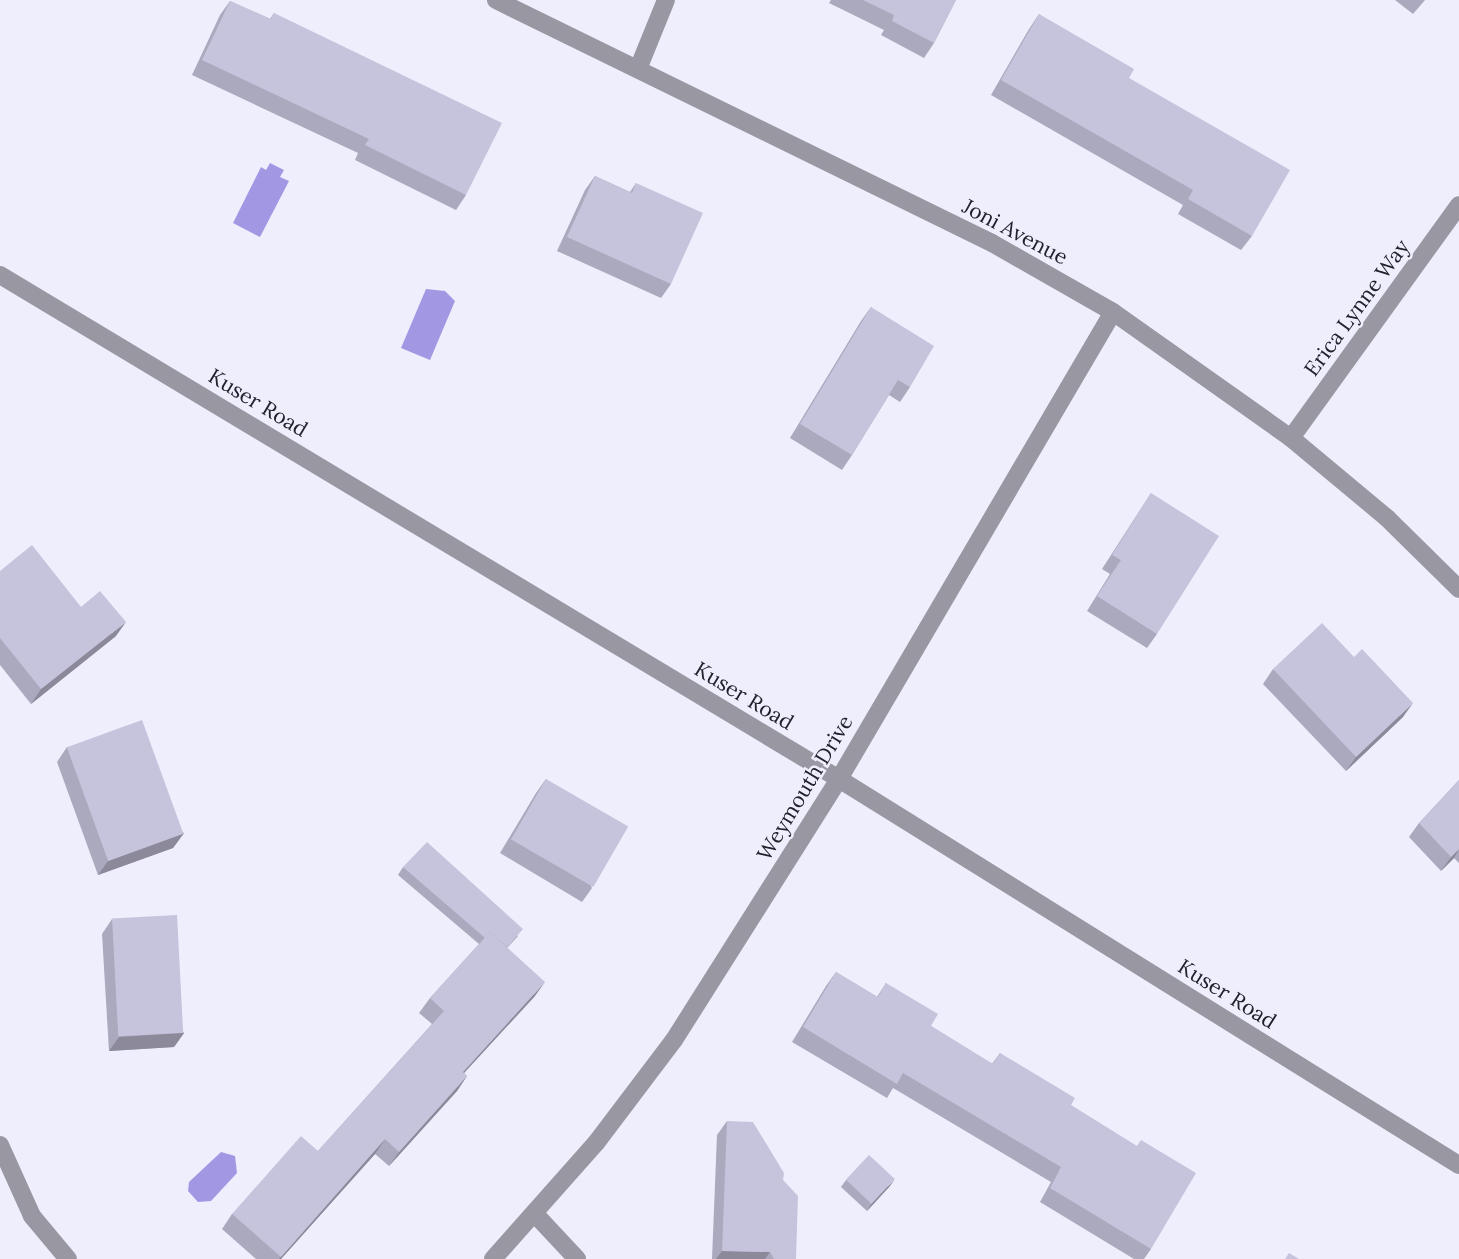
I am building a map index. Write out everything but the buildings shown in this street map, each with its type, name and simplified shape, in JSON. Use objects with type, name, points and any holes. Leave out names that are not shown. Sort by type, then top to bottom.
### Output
[{"type":"street","name":"Joni Avenue","points":[[496,0],[992,243],[1113,312],[1291,438],[1387,518],[1459,589]]},
{"type":"street","points":[[638,69],[666,0]]},
{"type":"street","name":"Erica Lynne Way","points":[[1291,438],[1459,205]]},
{"type":"street","name":"Kuser Road","points":[[0,275],[839,779],[1459,1165]]},
{"type":"street","name":"Weymouth Drive","points":[[493,1259],[596,1143],[674,1040],[839,779],[1113,312]]},
{"type":"street","points":[[0,1145],[32,1216],[68,1259]]},
{"type":"street","points":[[534,1213],[577,1259]]},
{"type":"shaded area","points":[[270,163],[284,170],[280,177],[289,181],[260,237],[233,223],[261,167],[266,170]]},
{"type":"shaded area","points":[[426,289],[445,291],[455,301],[430,360],[401,348]]},
{"type":"shaded area","points":[[221,1152],[235,1156],[237,1173],[211,1201],[198,1202],[188,1191],[189,1182]]}]
